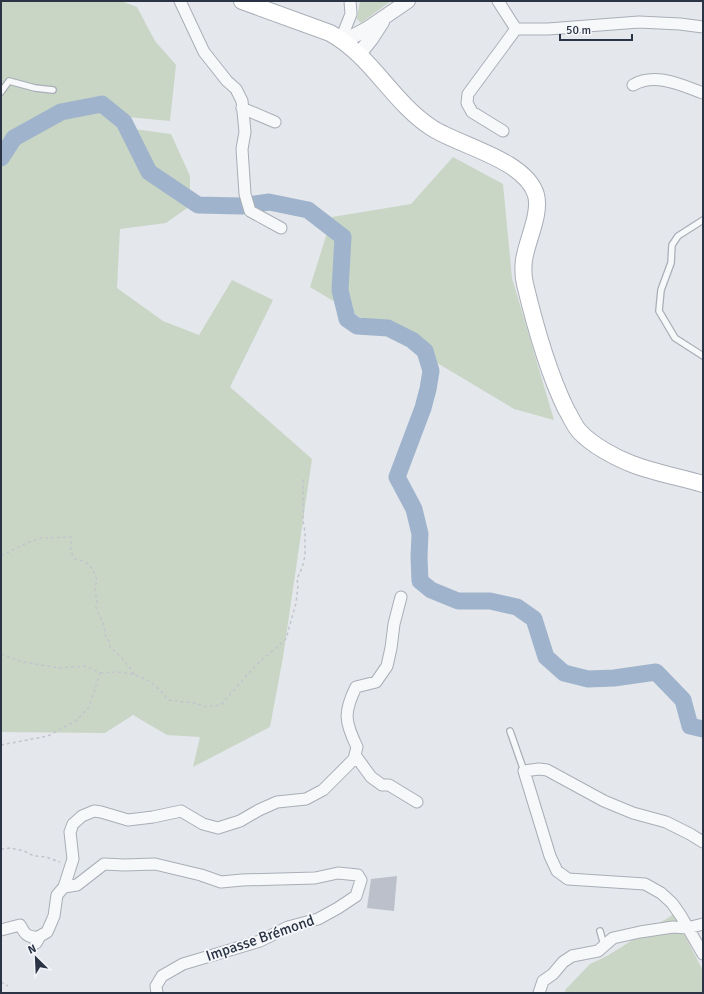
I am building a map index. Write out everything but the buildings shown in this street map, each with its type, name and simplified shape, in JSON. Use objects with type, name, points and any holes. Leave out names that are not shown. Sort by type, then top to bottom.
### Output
[{"type":"main road","points":[[242,1],[330,33],[342,40],[359,54],[402,103],[426,123],[448,137],[515,168],[525,176],[536,194],[537,204],[524,260],[523,273],[525,284],[548,363],[562,399],[576,427],[581,433],[597,445],[632,464],[703,484]]},
{"type":"street","points":[[180,1],[204,52],[236,90],[242,101],[244,132],[242,148],[245,194],[250,211],[281,228]]},
{"type":"street","points":[[342,40],[350,14],[350,1]]},
{"type":"street","points":[[342,40],[367,29],[408,1]]},
{"type":"street","points":[[498,1],[516,29]]},
{"type":"street","points":[[359,54],[372,39],[385,17]]},
{"type":"street","points":[[516,29],[548,29],[639,22],[703,27]]},
{"type":"street","points":[[503,131],[472,112],[467,103],[468,94],[516,29]]},
{"type":"street","points":[[633,85],[638,82],[662,79],[703,93]]},
{"type":"street","points":[[242,108],[275,122]]},
{"type":"street","points":[[1,930],[20,925],[25,935],[35,938],[36,943],[40,936],[47,932],[54,916],[56,895],[64,887],[73,859],[70,832],[73,824],[82,816],[94,811],[121,818],[134,819],[153,818],[181,811],[203,824],[218,828],[240,821],[277,802],[306,799],[323,790],[354,759],[357,747],[348,728],[347,718],[350,699],[356,687],[376,682],[387,666],[394,624],[401,597]]},
{"type":"street","points":[[355,755],[371,777],[417,802]]},
{"type":"street","points":[[703,842],[666,822],[633,813],[604,802],[547,770],[539,768],[524,771],[550,856],[557,871],[568,879],[645,884],[661,893],[672,903],[703,954]]},
{"type":"street","name":"Impasse Brémond","points":[[64,887],[78,885],[104,864],[155,864],[178,869],[221,882],[315,878],[338,873],[358,875],[360,880],[356,896],[338,908],[318,919],[288,926],[260,941],[183,964],[162,976],[156,986],[157,993]]},
{"type":"street","points":[[539,993],[543,981],[553,974],[563,962],[572,956],[598,951],[613,938],[640,932],[673,927],[687,928],[703,924]]},
{"type":"lane","points":[[1,92],[9,81],[35,88],[53,90]]},
{"type":"lane","points":[[703,220],[678,236],[672,244],[670,263],[661,290],[659,311],[675,338],[703,356]]},
{"type":"lane","points":[[510,731],[524,771]]},
{"type":"lane","points":[[600,931],[604,945]]},
{"type":"path","points":[[1,654],[23,662],[59,668],[86,666],[100,674],[116,672],[145,677],[163,693],[168,700],[195,703],[206,707],[221,705],[255,666],[286,639],[296,603],[298,586],[297,578],[302,568],[305,556],[303,477]]},
{"type":"path","points":[[1,556],[29,542],[42,538],[71,537],[71,552],[75,559],[90,565],[97,580],[95,588],[97,601],[96,608],[104,626],[106,638],[109,641],[110,647],[122,658],[135,675]]},
{"type":"path","points":[[1,745],[48,736],[77,720],[89,707],[100,674]]},
{"type":"path","points":[[1,849],[11,848],[24,851],[34,856],[46,857],[60,862],[67,867],[69,872]]},
{"type":"path","points":[[1,982],[8,986]]},
{"type":"green space","points":[[1,1],[121,1],[137,7],[155,41],[176,65],[170,121],[127,117],[106,101],[58,109],[7,140],[1,149]]},
{"type":"green space","points":[[360,1],[391,1],[361,23],[357,19]]},
{"type":"green space","points":[[101,111],[126,128],[171,134],[190,176],[190,206],[166,223],[120,229],[117,288],[163,321],[199,335],[232,280],[273,300],[230,387],[312,459],[283,657],[270,727],[193,767],[200,737],[167,735],[133,715],[105,733],[1,732],[1,166],[18,141],[62,117]]},
{"type":"green space","points":[[453,157],[503,184],[512,278],[554,420],[514,409],[310,287],[332,217],[411,204]]},
{"type":"green space","points":[[674,914],[703,971],[703,993],[566,993],[565,990],[590,964],[607,956]]},
{"type":"waterway","points":[[1,158],[14,138],[61,112],[102,104],[124,122],[149,172],[198,205],[241,206],[269,202],[308,210],[343,237],[340,290],[347,319],[357,326],[388,328],[412,340],[425,351],[431,371],[423,408],[397,477],[414,509],[420,534],[420,581],[431,590],[458,601],[490,601],[517,607],[534,619],[546,657],[564,673],[588,679],[614,678],[656,672],[683,700],[690,726],[703,729]]}]
